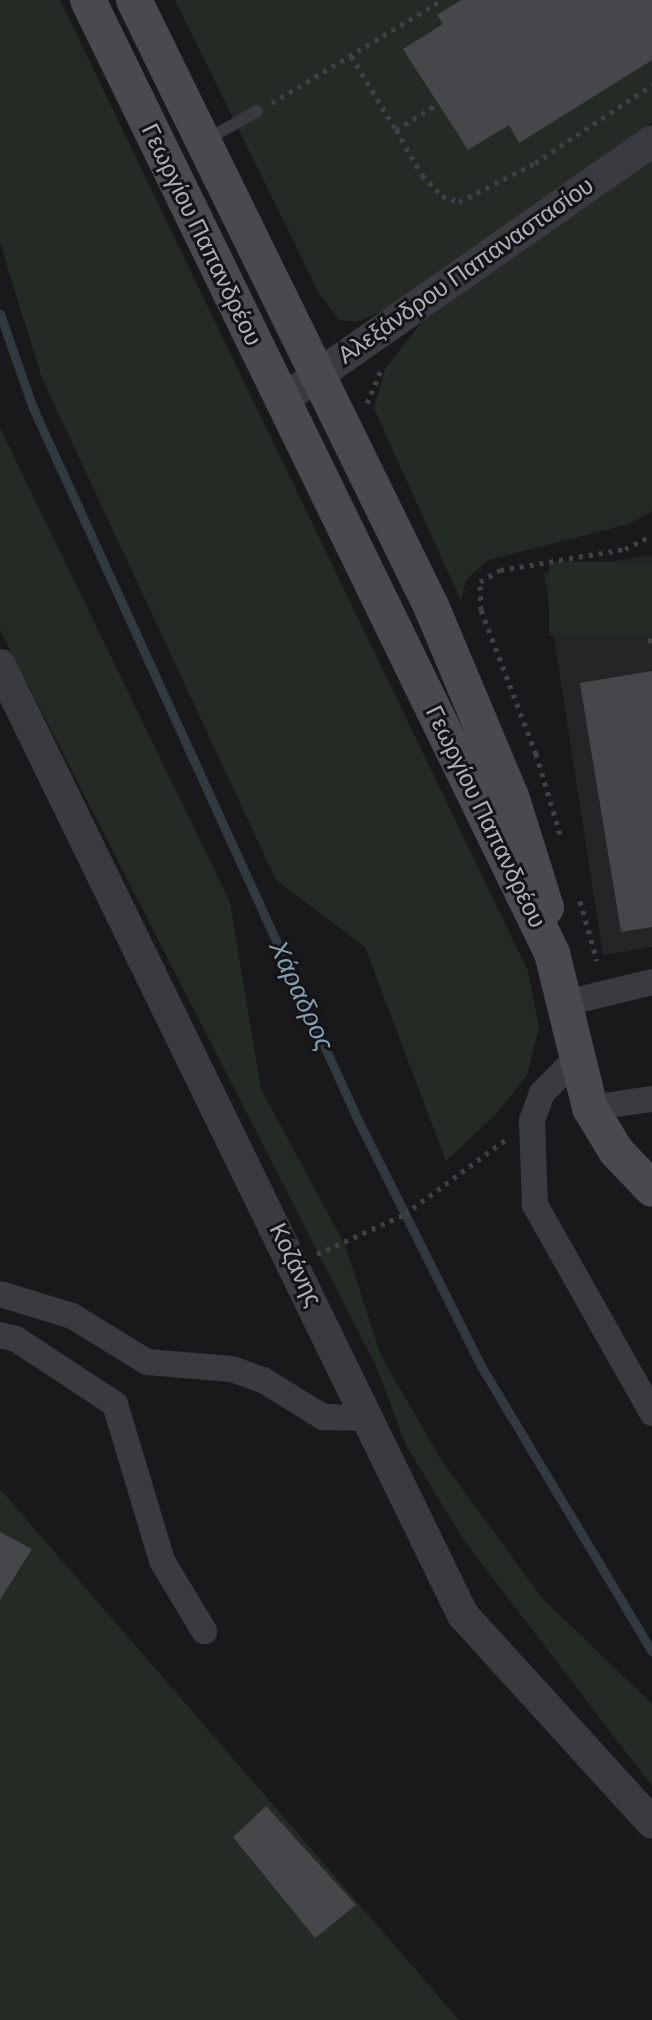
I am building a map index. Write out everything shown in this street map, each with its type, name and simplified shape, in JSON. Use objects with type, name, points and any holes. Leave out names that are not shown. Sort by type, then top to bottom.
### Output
[{"type":"main road","name":"Γεωργίου Παπανδρέου","points":[[88,0],[552,953]]},
{"type":"main road","name":"Γεωργίου Παπανδρέου","points":[[134,0],[431,606],[494,752],[538,878],[552,953]]},
{"type":"main road","points":[[552,953],[590,1108],[616,1151],[652,1189]]},
{"type":"street","name":"Αλεξάνδρου Παπαναστασίου","points":[[281,401],[652,141]]},
{"type":"street","name":"Κοζάνης","points":[[0,665],[294,1262],[463,1615],[652,1823]]},
{"type":"street","points":[[566,1003],[652,982]]},
{"type":"street","points":[[576,1059],[538,1099],[530,1132],[535,1205],[652,1413]]},
{"type":"street","points":[[590,1108],[652,1099]]},
{"type":"street","points":[[0,1294],[72,1316],[147,1362],[232,1369],[263,1380],[323,1417],[368,1418]]},
{"type":"street","points":[[0,1335],[16,1339],[115,1404],[162,1561],[204,1631]]},
{"type":"lane","points":[[204,141],[257,111]]},
{"type":"path","points":[[257,111],[441,0]]},
{"type":"path","points":[[351,56],[422,175],[442,196],[459,202],[535,163],[652,85]]},
{"type":"path","points":[[396,130],[438,104]]},
{"type":"path","points":[[536,754],[481,610],[480,582],[500,570],[625,549],[652,535]]},
{"type":"path","points":[[294,1262],[405,1214],[481,1162],[510,1136],[538,1099]]},
{"type":"shaded area","points":[[0,0],[60,0],[528,971],[539,1028],[527,1075],[496,1114],[446,1161],[365,947],[276,880],[42,378],[0,243]]},
{"type":"shaded area","points":[[175,0],[652,0],[652,122],[386,309],[357,322],[339,320],[319,293]]},
{"type":"shaded area","points":[[652,159],[652,511],[629,524],[488,560],[466,580],[461,601],[374,408],[385,369],[421,323]]},
{"type":"shaded area","points":[[0,428],[230,902],[261,1089],[345,1245],[381,1356],[442,1461],[542,1598],[652,1704],[652,1786],[465,1542],[406,1445],[376,1366],[0,630]]},
{"type":"shaded area","points":[[652,555],[652,947],[603,955],[544,573]]},
{"type":"shaded area","points":[[549,562],[652,562],[652,635],[549,635]]},
{"type":"shaded area","points":[[0,1489],[459,2020],[0,2020]]},
{"type":"building","points":[[461,0],[652,0],[652,60],[519,143],[509,125],[468,150],[403,49],[443,24],[437,15]]},
{"type":"building","points":[[652,671],[652,927],[621,932],[580,683]]},
{"type":"building","points":[[0,1532],[32,1549],[0,1600]]},
{"type":"building","points":[[266,1806],[356,1905],[315,1938],[233,1837]]},
{"type":"waterway","name":"Χάραδρος","points":[[0,314],[33,408],[358,1120],[481,1366],[652,1652]]}]
